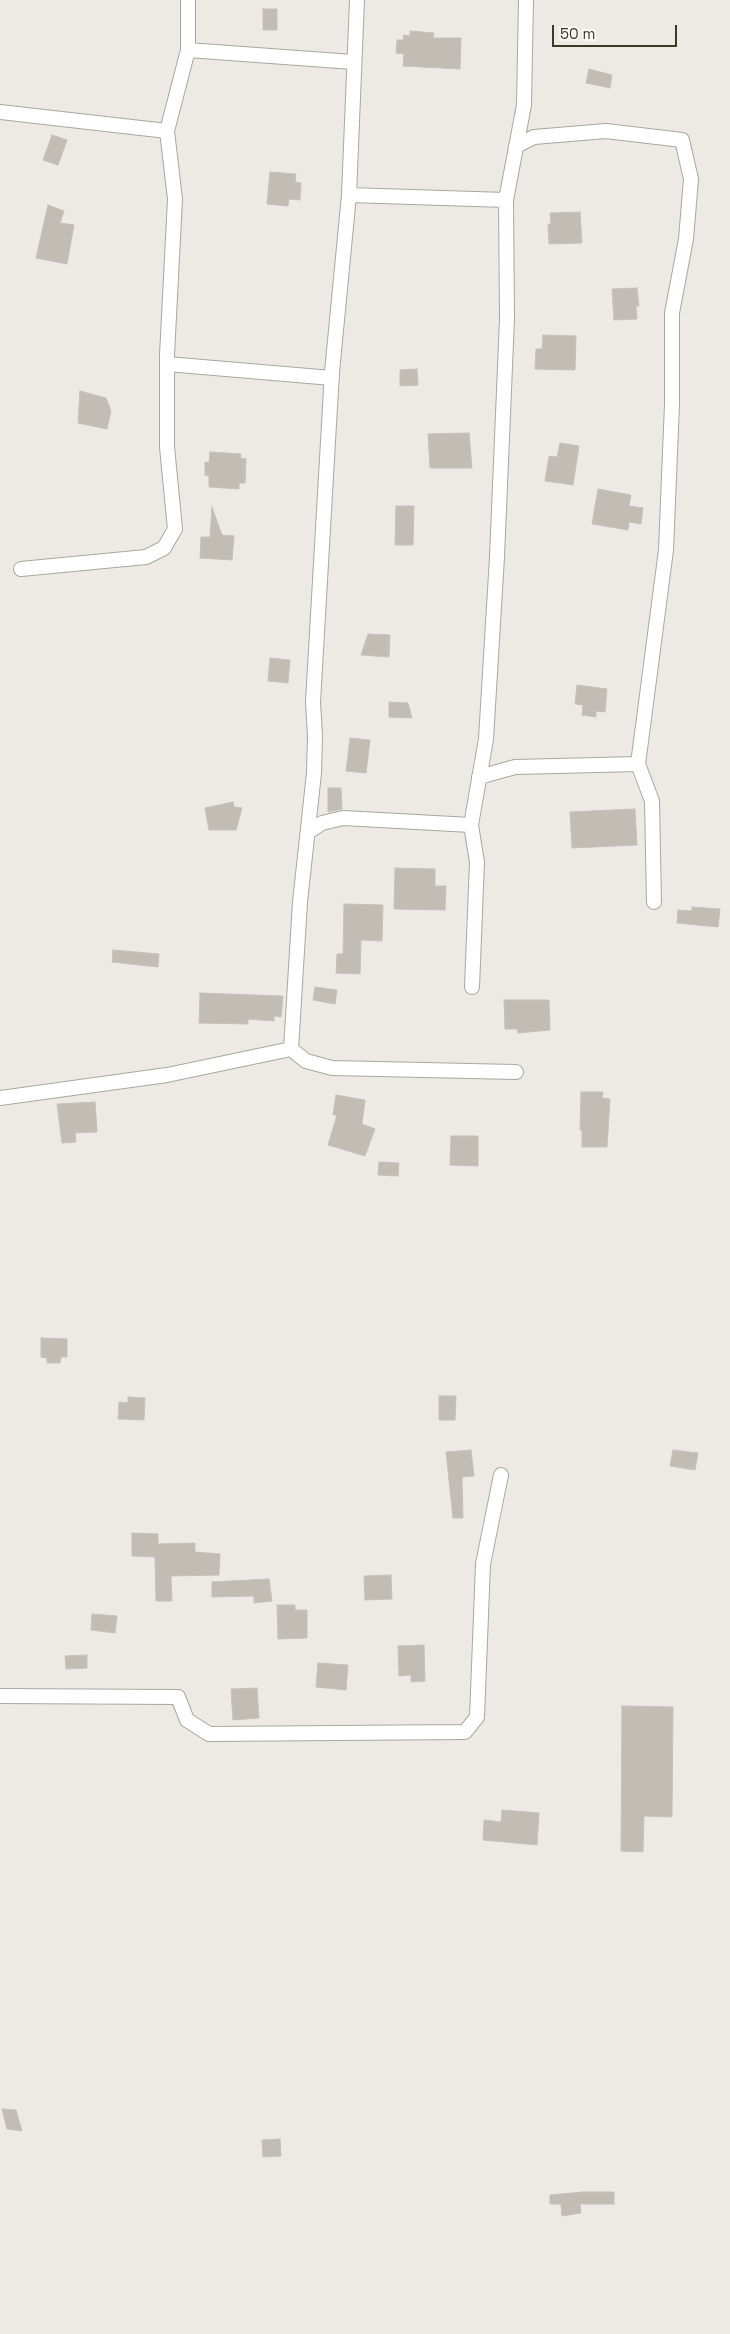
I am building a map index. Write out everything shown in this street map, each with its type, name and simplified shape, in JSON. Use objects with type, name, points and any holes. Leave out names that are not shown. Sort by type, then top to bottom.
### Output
[{"type":"street","points":[[21,569],[146,557],[164,548],[175,530],[167,446],[167,364],[175,199],[167,131],[188,50],[188,0]]},
{"type":"street","points":[[291,1049],[300,902],[314,773],[313,702],[332,378],[348,195],[357,0]]},
{"type":"street","points":[[472,987],[476,862],[471,825],[486,739],[497,557],[507,319],[506,200],[524,105],[526,0]]},
{"type":"street","points":[[188,50],[353,62]]},
{"type":"street","points":[[0,112],[167,131]]},
{"type":"street","points":[[516,146],[534,137],[606,131],[682,140],[691,179],[686,239],[672,313],[672,404],[666,550],[638,764],[652,801],[654,902]]},
{"type":"street","points":[[348,195],[506,200]]},
{"type":"street","points":[[167,364],[332,378]]},
{"type":"street","points":[[479,777],[515,767],[638,764]]},
{"type":"street","points":[[308,832],[322,823],[343,818],[471,825]]},
{"type":"street","points":[[0,1098],[168,1075],[291,1049],[306,1060],[332,1068],[516,1072]]},
{"type":"street","points":[[0,1696],[178,1697],[187,1720],[209,1734],[465,1732],[477,1717],[482,1564],[501,1475]]},
{"type":"building","points":[[263,9],[277,9],[277,30],[263,30]]},
{"type":"building","points":[[410,31],[434,33],[433,38],[461,38],[460,69],[403,66],[404,54],[396,53],[397,40],[403,40],[404,35],[410,36]]},
{"type":"building","points":[[589,69],[612,75],[610,88],[586,83]]},
{"type":"building","points":[[52,135],[67,140],[58,165],[43,160]]},
{"type":"building","points":[[270,172],[296,174],[295,182],[301,183],[300,200],[289,199],[288,206],[267,204]]},
{"type":"building","points":[[48,205],[64,211],[60,223],[74,225],[67,264],[36,258]]},
{"type":"building","points":[[580,212],[582,243],[549,244],[548,224],[551,224],[550,213]]},
{"type":"building","points":[[637,288],[639,306],[636,306],[637,319],[614,320],[612,289]]},
{"type":"building","points":[[543,335],[576,336],[575,370],[535,369],[536,349],[542,349]]},
{"type":"building","points":[[417,369],[418,385],[400,386],[400,370]]},
{"type":"building","points":[[80,391],[106,398],[111,411],[107,429],[78,423]]},
{"type":"building","points":[[469,433],[472,468],[430,468],[428,434]]},
{"type":"building","points":[[560,443],[579,446],[573,485],[545,481],[549,456],[557,457]]},
{"type":"building","points":[[210,452],[241,454],[240,458],[246,459],[245,483],[239,483],[239,489],[209,487],[209,476],[205,475],[205,462],[209,463]]},
{"type":"building","points":[[598,489],[631,495],[629,506],[643,508],[641,524],[629,522],[628,530],[592,524]]},
{"type":"building","points":[[396,506],[414,506],[413,545],[395,545]]},
{"type":"building","points":[[212,507],[222,535],[234,536],[232,560],[200,558],[201,537],[210,537]]},
{"type":"building","points":[[368,634],[390,635],[389,657],[361,655]]},
{"type":"building","points":[[270,658],[290,660],[288,683],[268,681]]},
{"type":"building","points":[[577,685],[607,689],[605,712],[596,711],[596,717],[582,715],[583,705],[575,704]]},
{"type":"building","points":[[389,702],[408,703],[412,718],[389,717]]},
{"type":"building","points":[[350,738],[370,740],[366,773],[346,771]]},
{"type":"building","points":[[328,788],[341,788],[342,809],[328,812]]},
{"type":"building","points":[[233,802],[234,807],[242,808],[236,830],[209,830],[205,808]]},
{"type":"building","points":[[635,809],[637,845],[572,848],[570,812]]},
{"type":"building","points":[[395,868],[435,869],[435,886],[446,886],[445,910],[394,909]]},
{"type":"building","points":[[344,904],[383,905],[382,941],[361,940],[360,974],[336,973],[337,954],[343,954]]},
{"type":"building","points":[[692,907],[720,909],[718,927],[677,923],[678,910],[692,911]]},
{"type":"building","points":[[113,950],[159,954],[158,967],[112,962]]},
{"type":"building","points":[[315,987],[337,990],[335,1004],[313,1000]]},
{"type":"building","points":[[200,993],[283,996],[281,1017],[274,1016],[274,1021],[248,1019],[248,1024],[199,1023]]},
{"type":"building","points":[[504,1000],[549,1000],[550,1030],[518,1033],[517,1029],[505,1029]]},
{"type":"building","points":[[581,1092],[603,1092],[602,1098],[610,1099],[607,1147],[582,1147],[582,1130],[580,1130]]},
{"type":"building","points":[[336,1095],[365,1100],[362,1124],[375,1129],[365,1156],[328,1145],[337,1115],[333,1115]]},
{"type":"building","points":[[95,1102],[97,1132],[75,1133],[76,1142],[62,1143],[57,1104]]},
{"type":"building","points":[[451,1136],[478,1136],[478,1166],[450,1165]]},
{"type":"building","points":[[379,1162],[399,1163],[398,1176],[378,1175]]},
{"type":"building","points":[[41,1338],[67,1339],[67,1357],[61,1357],[60,1363],[47,1363],[47,1358],[41,1357]]},
{"type":"building","points":[[439,1396],[456,1396],[455,1420],[439,1420]]},
{"type":"building","points":[[128,1397],[145,1398],[144,1420],[118,1419],[119,1402],[128,1403]]},
{"type":"building","points":[[471,1450],[474,1476],[462,1477],[463,1518],[453,1518],[446,1452]]},
{"type":"building","points":[[673,1450],[698,1453],[695,1470],[670,1466]]},
{"type":"building","points":[[132,1533],[158,1534],[158,1544],[195,1543],[195,1552],[220,1554],[219,1575],[171,1576],[172,1601],[156,1601],[155,1557],[132,1556]]},
{"type":"building","points":[[391,1575],[392,1599],[365,1600],[364,1576]]},
{"type":"building","points":[[269,1579],[272,1601],[254,1603],[254,1596],[212,1597],[212,1582]]},
{"type":"building","points":[[277,1605],[295,1605],[295,1610],[307,1610],[307,1638],[278,1639]]},
{"type":"building","points":[[92,1614],[117,1616],[115,1633],[91,1630]]},
{"type":"building","points":[[424,1645],[425,1681],[411,1682],[411,1675],[399,1676],[398,1646]]},
{"type":"building","points":[[87,1655],[87,1668],[66,1669],[65,1656]]},
{"type":"building","points":[[318,1663],[348,1665],[346,1690],[316,1687]]},
{"type":"building","points":[[257,1688],[259,1718],[233,1720],[231,1689]]},
{"type":"building","points":[[622,1706],[673,1707],[672,1817],[644,1816],[643,1852],[621,1851]]},
{"type":"building","points":[[502,1810],[539,1813],[537,1845],[483,1840],[484,1820],[501,1822]]},
{"type":"building","points":[[2,2109],[16,2110],[22,2131],[7,2129]]},
{"type":"building","points":[[280,2139],[281,2156],[263,2157],[262,2140]]},
{"type":"building","points":[[614,2192],[614,2204],[580,2204],[581,2213],[562,2216],[561,2204],[550,2204],[550,2195]]}]
